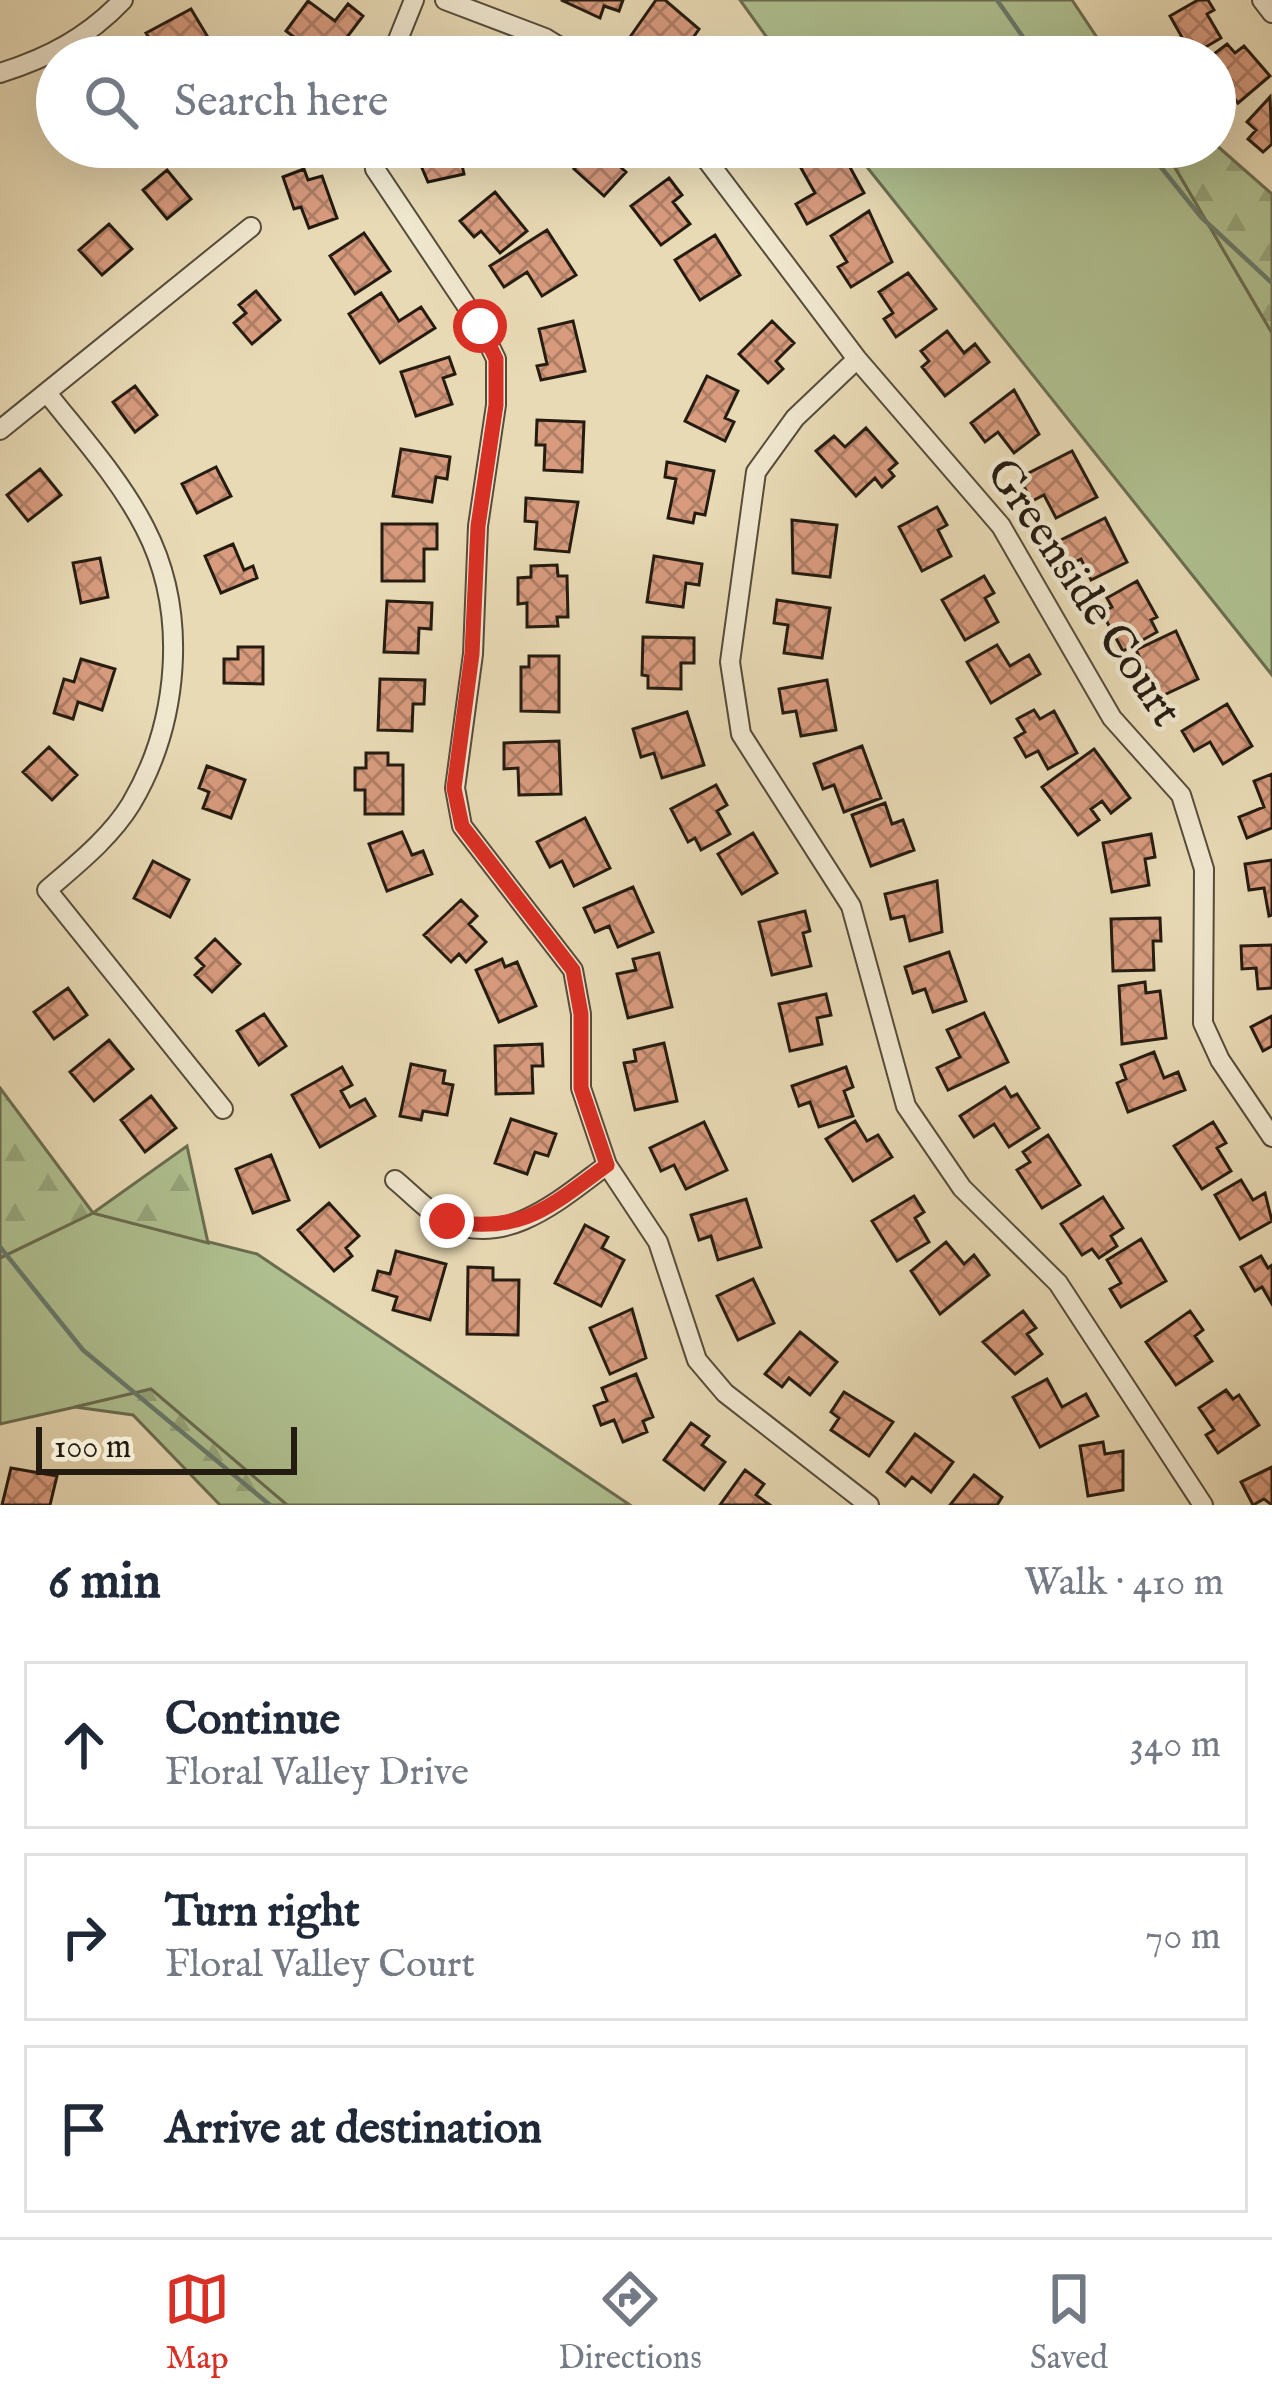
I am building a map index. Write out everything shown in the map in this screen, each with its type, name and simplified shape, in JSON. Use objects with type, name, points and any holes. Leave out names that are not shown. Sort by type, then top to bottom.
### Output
[{"type":"street","points":[[81,36],[122,0]]},
{"type":"street","points":[[399,36],[414,0]]},
{"type":"street","points":[[446,0],[539,36]]},
{"type":"street","points":[[1262,0],[1272,13]]},
{"type":"street","points":[[0,73],[36,62]]},
{"type":"street","points":[[374,168],[480,326],[496,359],[496,405],[478,526],[472,654],[454,788],[462,826],[573,970],[581,1014],[581,1088],[607,1165],[658,1242],[697,1360],[725,1393],[869,1505]]},
{"type":"street","name":"Greenside Court","points":[[713,168],[857,359],[1001,526],[1112,718],[1181,795],[1204,868],[1203,1022],[1220,1060],[1272,1137]]},
{"type":"street","points":[[0,430],[250,227]]},
{"type":"street","points":[[857,359],[795,418],[756,472],[730,662],[741,734],[851,906],[905,1106],[962,1188],[1058,1283],[1203,1505]]},
{"type":"street","points":[[47,393],[122,488],[146,530],[164,574],[173,639],[168,708],[153,757],[129,806],[94,849],[47,890],[223,1108]]},
{"type":"street","points":[[395,1180],[447,1221],[490,1229],[537,1216],[607,1165]]},
{"type":"green space","points":[[740,0],[1072,0],[1096,36],[766,36]]},
{"type":"green space","points":[[1236,162],[1272,194],[1272,333],[1175,168],[1236,168]]},
{"type":"green space","points":[[868,168],[1175,168],[1272,333],[1272,675]]},
{"type":"green space","points":[[0,1088],[93,1213],[0,1258]]},
{"type":"green space","points":[[187,1146],[208,1243],[93,1213]]},
{"type":"green space","points":[[93,1213],[257,1254],[630,1505],[287,1505],[151,1390],[0,1424],[0,1258]]},
{"type":"green space","points":[[151,1389],[287,1505],[220,1505],[133,1415],[75,1407]]},
{"type":"building","points":[[561,0],[623,0],[619,11],[604,6],[600,18]]},
{"type":"building","points":[[656,0],[665,0],[699,29],[694,36],[631,36]]},
{"type":"building","points":[[1198,0],[1208,0],[1214,10],[1207,14],[1220,36],[1181,36],[1170,16]]},
{"type":"building","points":[[308,1],[335,21],[348,4],[363,16],[348,36],[293,36],[286,31]]},
{"type":"building","points":[[191,9],[207,36],[148,36]]},
{"type":"building","points":[[1244,46],[1270,76],[1238,103],[1236,52]]},
{"type":"building","points":[[1270,97],[1272,144],[1263,152],[1248,139],[1256,130],[1247,122]]},
{"type":"building","points":[[422,168],[463,168],[464,174],[428,182]]},
{"type":"building","points":[[622,168],[626,172],[604,196],[574,169]]},
{"type":"building","points":[[801,168],[850,168],[864,193],[807,224],[796,204],[815,193]]},
{"type":"building","points":[[304,169],[308,180],[322,176],[337,218],[309,228],[301,207],[294,209],[283,177]]},
{"type":"building","points":[[167,170],[191,199],[167,219],[143,190]]},
{"type":"building","points":[[669,178],[682,195],[673,202],[690,224],[661,245],[631,206]]},
{"type":"building","points":[[495,192],[527,231],[500,253],[481,231],[474,237],[460,221]]},
{"type":"building","points":[[869,211],[892,262],[851,287],[838,267],[847,262],[831,236]]},
{"type":"building","points":[[109,224],[132,249],[102,275],[79,250]]},
{"type":"building","points":[[547,230],[576,275],[542,296],[527,272],[504,287],[490,266]]},
{"type":"building","points":[[364,233],[390,271],[355,294],[330,256]]},
{"type":"building","points":[[715,235],[740,275],[700,300],[675,260]]},
{"type":"building","points":[[908,273],[936,309],[896,337],[884,319],[893,313],[879,292]]},
{"type":"building","points":[[256,291],[280,320],[252,344],[234,323],[246,313],[239,305]]},
{"type":"building","points":[[381,293],[399,321],[421,307],[435,328],[380,363],[349,314]]},
{"type":"building","points":[[573,321],[585,371],[541,380],[537,366],[547,364],[539,329]]},
{"type":"building","points":[[772,321],[794,343],[776,361],[783,369],[768,383],[739,354]]},
{"type":"building","points":[[947,331],[964,353],[975,344],[989,362],[945,396],[922,367],[929,361],[921,351]]},
{"type":"building","points":[[449,357],[455,374],[443,378],[452,404],[416,416],[401,372]]},
{"type":"building","points":[[707,376],[738,391],[725,418],[734,422],[725,441],[685,421]]},
{"type":"building","points":[[135,386],[157,415],[135,432],[113,402]]},
{"type":"building","points":[[1014,390],[1039,434],[1014,453],[998,432],[985,442],[971,423]]},
{"type":"building","points":[[537,420],[584,422],[582,472],[544,470],[545,445],[536,445]]},
{"type":"building","points":[[866,428],[897,463],[889,470],[894,476],[882,487],[875,478],[856,496],[816,451],[834,436],[845,447]]},
{"type":"building","points":[[401,449],[450,457],[447,479],[436,477],[432,502],[393,496]]},
{"type":"building","points":[[1072,451],[1097,497],[1056,518],[1044,495],[1032,501],[1019,478]]},
{"type":"building","points":[[667,462],[714,471],[705,515],[695,513],[693,523],[668,518],[676,479],[665,477]]},
{"type":"building","points":[[216,467],[231,496],[197,513],[182,484]]},
{"type":"building","points":[[40,469],[61,495],[28,521],[7,495]]},
{"type":"building","points":[[526,498],[578,502],[569,552],[535,549],[537,522],[525,521]]},
{"type":"building","points":[[937,507],[947,525],[938,530],[951,556],[922,571],[899,527]]},
{"type":"building","points":[[1105,518],[1127,562],[1091,580],[1081,559],[1069,565],[1057,542]]},
{"type":"building","points":[[792,520],[837,525],[830,577],[793,573]]},
{"type":"building","points":[[382,524],[437,524],[437,549],[424,549],[424,581],[382,581]]},
{"type":"building","points":[[233,544],[244,570],[253,566],[257,578],[221,593],[205,556]]},
{"type":"building","points":[[654,556],[702,564],[699,585],[686,583],[683,607],[647,602]]},
{"type":"building","points":[[100,558],[108,597],[81,603],[73,563]]},
{"type":"building","points":[[557,565],[558,576],[567,576],[568,617],[557,617],[558,626],[527,627],[527,603],[518,604],[518,578],[531,577],[531,566]]},
{"type":"building","points":[[984,576],[994,593],[985,598],[998,622],[965,640],[942,600]]},
{"type":"building","points":[[1137,581],[1157,617],[1151,620],[1157,632],[1123,651],[1102,613],[1112,607],[1107,598]]},
{"type":"building","points":[[777,600],[830,608],[822,658],[784,653],[788,625],[774,623]]},
{"type":"building","points":[[387,601],[432,603],[431,629],[419,628],[418,653],[384,652]]},
{"type":"building","points":[[1176,631],[1198,679],[1151,701],[1143,684],[1151,680],[1136,650]]},
{"type":"building","points":[[643,637],[694,638],[694,663],[681,663],[681,689],[648,688],[648,676],[642,675]]},
{"type":"building","points":[[997,645],[1010,666],[1029,655],[1040,674],[991,703],[967,662]]},
{"type":"building","points":[[238,647],[263,647],[263,684],[224,683],[224,659],[238,659]]},
{"type":"building","points":[[529,656],[559,656],[559,712],[521,711],[521,667],[529,667]]},
{"type":"building","points":[[81,659],[115,669],[102,710],[78,702],[73,719],[54,713],[64,679],[74,682]]},
{"type":"building","points":[[380,679],[425,680],[424,704],[413,704],[412,731],[378,730]]},
{"type":"building","points":[[827,680],[836,730],[801,736],[796,711],[783,713],[779,689]]},
{"type":"building","points":[[1227,704],[1252,746],[1223,764],[1210,742],[1194,751],[1182,731]]},
{"type":"building","points":[[1034,710],[1040,719],[1054,711],[1077,753],[1048,769],[1038,751],[1026,757],[1015,738],[1025,732],[1017,719]]},
{"type":"building","points":[[687,712],[704,765],[662,778],[654,753],[641,757],[633,729]]},
{"type":"building","points":[[559,741],[561,794],[519,795],[518,768],[504,769],[504,743]]},
{"type":"building","points":[[862,746],[881,798],[844,812],[834,785],[823,789],[814,764]]},
{"type":"building","points":[[49,747],[77,775],[52,800],[23,772]]},
{"type":"building","points":[[1094,749],[1130,798],[1111,813],[1102,801],[1091,809],[1099,820],[1078,835],[1042,787]]},
{"type":"building","points":[[366,753],[388,753],[388,765],[403,765],[403,814],[365,814],[365,790],[355,790],[355,768],[366,768]]},
{"type":"building","points":[[207,766],[245,780],[231,818],[203,808],[209,792],[199,788]]},
{"type":"building","points":[[1272,774],[1272,828],[1247,838],[1239,817],[1264,807],[1254,781]]},
{"type":"building","points":[[716,785],[727,805],[717,811],[730,834],[701,850],[695,838],[688,842],[671,809]]},
{"type":"building","points":[[885,803],[892,824],[903,820],[914,850],[871,866],[852,815]]},
{"type":"building","points":[[585,818],[610,868],[574,886],[562,861],[550,867],[537,842]]},
{"type":"building","points":[[402,832],[412,855],[423,851],[432,874],[387,891],[369,844]]},
{"type":"building","points":[[753,833],[777,873],[742,894],[718,854]]},
{"type":"building","points":[[1151,834],[1155,857],[1145,859],[1149,885],[1112,892],[1103,843]]},
{"type":"building","points":[[1272,860],[1269,916],[1264,888],[1249,890],[1245,864]]},
{"type":"building","points":[[153,861],[189,880],[170,917],[134,898]]},
{"type":"building","points":[[937,881],[942,932],[910,941],[904,916],[891,919],[885,894]]},
{"type":"building","points":[[633,887],[653,932],[618,947],[609,926],[595,932],[584,908]]},
{"type":"building","points":[[461,900],[477,916],[469,924],[486,942],[466,962],[459,954],[451,962],[424,935]]},
{"type":"building","points":[[805,911],[810,931],[803,933],[811,966],[772,975],[759,922]]},
{"type":"building","points":[[1160,918],[1161,941],[1153,941],[1154,970],[1113,971],[1111,919]]},
{"type":"building","points":[[215,939],[240,964],[212,992],[195,975],[204,966],[196,958]]},
{"type":"building","points":[[1272,945],[1272,988],[1258,989],[1256,968],[1242,969],[1241,946]]},
{"type":"building","points":[[949,952],[966,1001],[933,1012],[925,989],[913,993],[905,967]]},
{"type":"building","points":[[659,953],[672,1007],[628,1018],[617,974],[636,970],[633,959]]},
{"type":"building","points":[[502,959],[505,967],[517,962],[536,1006],[499,1022],[476,970]]},
{"type":"building","points":[[1145,982],[1146,993],[1160,991],[1166,1038],[1122,1044],[1119,986]]},
{"type":"building","points":[[68,988],[87,1015],[54,1039],[34,1012]]},
{"type":"building","points":[[826,994],[831,1015],[817,1018],[822,1044],[790,1051],[779,1004]]},
{"type":"building","points":[[984,1013],[1008,1062],[948,1090],[937,1068],[960,1057],[947,1030]]},
{"type":"building","points":[[264,1014],[286,1046],[259,1065],[237,1031]]},
{"type":"building","points":[[1272,1016],[1272,1046],[1263,1051],[1251,1027]]},
{"type":"building","points":[[109,1040],[133,1069],[94,1101],[70,1072]]},
{"type":"building","points":[[664,1043],[677,1101],[635,1110],[624,1063],[636,1061],[634,1050]]},
{"type":"building","points":[[542,1044],[543,1066],[532,1066],[533,1093],[496,1094],[495,1046]]},
{"type":"building","points":[[1154,1052],[1164,1078],[1178,1072],[1185,1090],[1128,1112],[1117,1083],[1126,1079],[1121,1065]]},
{"type":"building","points":[[411,1064],[445,1071],[443,1083],[453,1085],[447,1115],[423,1111],[421,1120],[400,1116]]},
{"type":"building","points":[[342,1067],[352,1085],[341,1091],[350,1107],[365,1099],[375,1116],[320,1147],[292,1095]]},
{"type":"building","points":[[846,1067],[853,1087],[844,1091],[853,1116],[819,1127],[810,1102],[799,1106],[792,1086]]},
{"type":"building","points":[[1005,1087],[1011,1097],[1017,1094],[1039,1128],[1009,1147],[994,1124],[974,1137],[960,1116]]},
{"type":"building","points":[[151,1096],[176,1128],[145,1152],[121,1120]]},
{"type":"building","points":[[511,1119],[556,1134],[548,1156],[535,1152],[527,1174],[495,1163]]},
{"type":"building","points":[[855,1121],[867,1141],[878,1135],[892,1157],[853,1181],[826,1139]]},
{"type":"building","points":[[704,1122],[727,1170],[686,1189],[674,1165],[661,1171],[650,1148]]},
{"type":"building","points":[[1213,1122],[1226,1143],[1217,1148],[1231,1171],[1202,1189],[1174,1146]]},
{"type":"building","points":[[1048,1135],[1080,1185],[1042,1208],[1017,1170],[1030,1162],[1023,1152]]},
{"type":"building","points":[[271,1155],[289,1200],[253,1213],[236,1169]]},
{"type":"building","points":[[1241,1180],[1253,1200],[1265,1193],[1272,1221],[1240,1239],[1215,1195]]},
{"type":"building","points":[[914,1196],[924,1212],[915,1218],[929,1242],[897,1261],[872,1221]]},
{"type":"building","points":[[1103,1197],[1123,1228],[1111,1236],[1117,1246],[1099,1258],[1092,1249],[1082,1255],[1061,1224]]},
{"type":"building","points":[[746,1199],[761,1247],[718,1260],[711,1236],[699,1240],[691,1215]]},
{"type":"building","points":[[329,1203],[359,1236],[346,1248],[352,1256],[334,1271],[298,1230]]},
{"type":"building","points":[[585,1225],[608,1237],[602,1248],[624,1260],[601,1306],[555,1283]]},
{"type":"building","points":[[1141,1239],[1166,1281],[1121,1307],[1110,1289],[1121,1283],[1107,1260]]},
{"type":"building","points":[[946,1242],[964,1264],[974,1255],[989,1275],[940,1314],[911,1271]]},
{"type":"building","points":[[396,1251],[446,1264],[430,1320],[393,1310],[397,1297],[373,1290],[378,1271],[390,1274]]},
{"type":"building","points":[[1261,1256],[1268,1268],[1272,1265],[1272,1304],[1262,1287],[1255,1291],[1241,1267]]},
{"type":"building","points":[[468,1267],[493,1268],[493,1280],[519,1280],[518,1335],[467,1334]]},
{"type":"building","points":[[753,1279],[774,1323],[738,1340],[717,1296]]},
{"type":"building","points":[[632,1309],[646,1358],[610,1374],[590,1328]]},
{"type":"building","points":[[1023,1311],[1036,1328],[1027,1334],[1042,1354],[1015,1374],[983,1342]]},
{"type":"building","points":[[1190,1311],[1203,1330],[1195,1336],[1212,1361],[1176,1385],[1146,1342]]},
{"type":"building","points":[[800,1332],[837,1362],[810,1395],[789,1378],[782,1387],[765,1374]]},
{"type":"building","points":[[636,1374],[653,1417],[643,1421],[647,1432],[623,1442],[614,1420],[601,1425],[594,1406],[607,1401],[602,1388]]},
{"type":"building","points":[[1047,1379],[1062,1407],[1086,1394],[1098,1416],[1040,1447],[1013,1397]]},
{"type":"building","points":[[1226,1390],[1233,1399],[1239,1395],[1259,1425],[1218,1453],[1206,1435],[1214,1430],[1199,1408]]},
{"type":"building","points":[[844,1392],[893,1422],[869,1456],[831,1430],[839,1418],[831,1412]]},
{"type":"building","points":[[691,1423],[709,1436],[702,1445],[725,1462],[704,1490],[664,1460]]},
{"type":"building","points":[[915,1434],[953,1462],[931,1492],[912,1477],[905,1486],[887,1472]]},
{"type":"building","points":[[1103,1442],[1105,1454],[1123,1451],[1123,1490],[1088,1496],[1080,1446]]},
{"type":"building","points":[[1272,1467],[1272,1505],[1264,1499],[1253,1505],[1241,1482]]},
{"type":"building","points":[[11,1468],[57,1476],[50,1505],[2,1505]]},
{"type":"building","points":[[745,1470],[764,1484],[756,1495],[770,1505],[720,1505]]},
{"type":"building","points":[[974,1475],[1002,1497],[997,1505],[950,1505]]},
{"type":"waterway","points":[[997,0],[1022,36]]},
{"type":"waterway","points":[[1162,168],[1201,217],[1272,283]]},
{"type":"waterway","points":[[0,1247],[83,1350],[270,1505]]},
{"type":"route","points":[[447,1221],[490,1229],[537,1216],[607,1165],[581,1088],[581,1014],[573,970],[462,826],[454,788],[472,654],[478,526],[496,405],[496,359],[480,326]]}]
